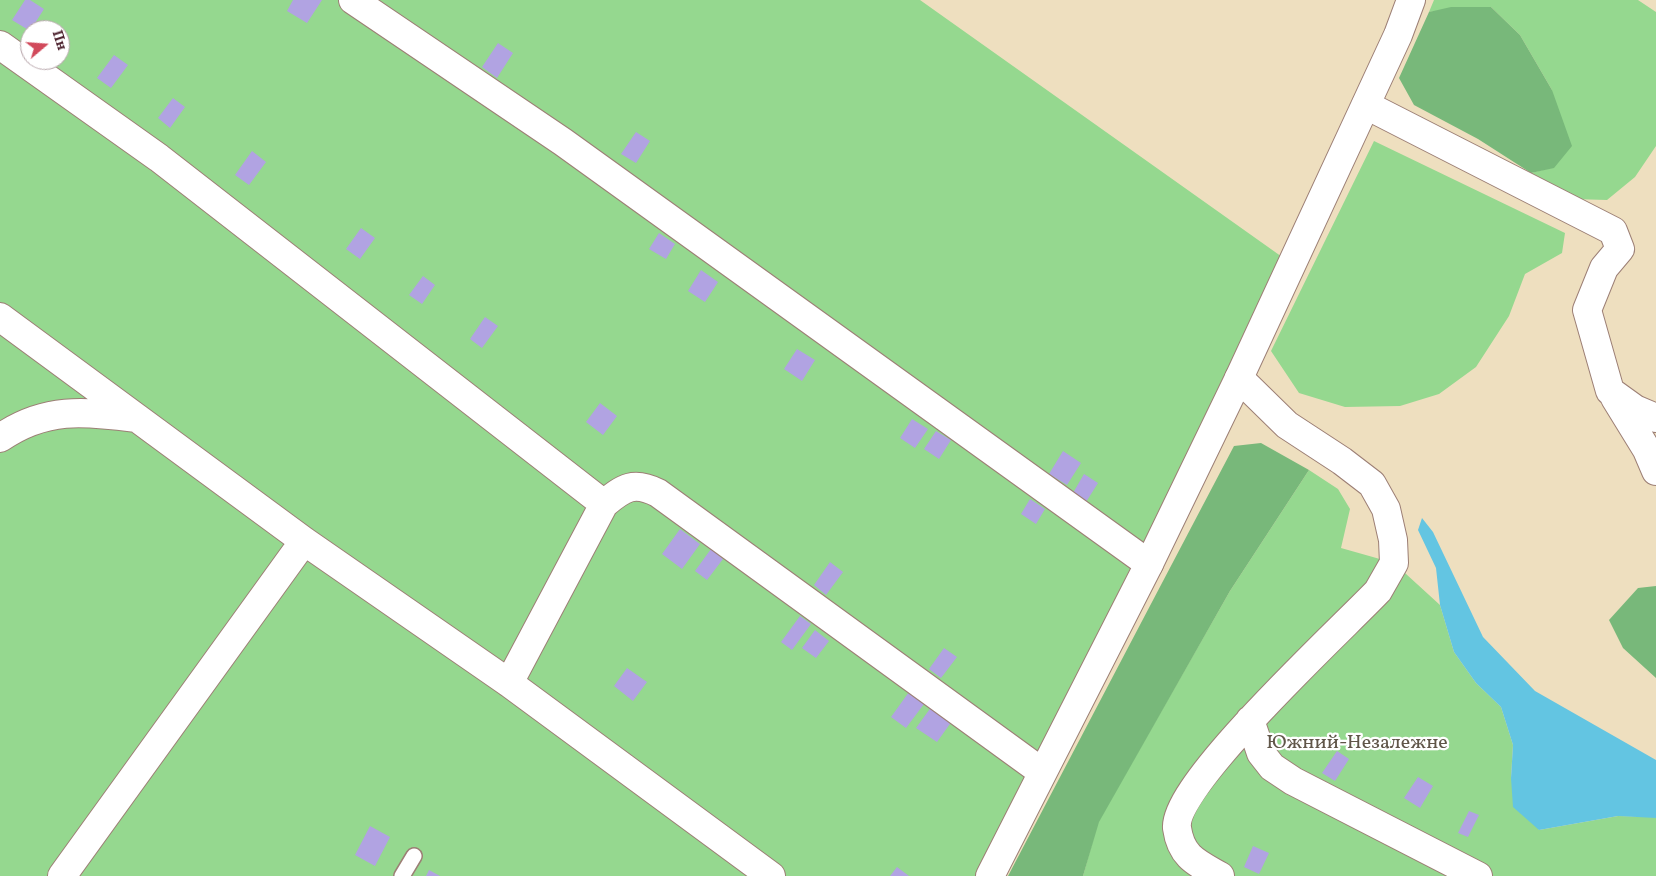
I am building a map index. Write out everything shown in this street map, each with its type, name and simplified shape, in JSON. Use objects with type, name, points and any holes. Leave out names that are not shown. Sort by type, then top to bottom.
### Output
[{"type":"street","points":[[353,0],[563,142],[1149,564]]},
{"type":"street","points":[[990,876],[1149,564],[1239,378],[1366,105],[1412,0]]},
{"type":"street","points":[[0,45],[159,158],[604,504]]},
{"type":"street","points":[[1366,105],[1613,231],[1620,248],[1604,268],[1587,310],[1610,390],[1647,450],[1656,471]]},
{"type":"street","points":[[0,317],[304,541],[510,683],[770,876]]},
{"type":"street","points":[[1220,876],[1193,861],[1184,852],[1177,826],[1182,808],[1201,777],[1250,720],[1378,591],[1394,563],[1393,540],[1386,509],[1372,484],[1342,460],[1287,425],[1239,378]]},
{"type":"street","points":[[1610,390],[1635,409],[1656,418]]},
{"type":"street","points":[[0,438],[17,426],[54,414],[90,412],[136,418]]},
{"type":"street","points":[[510,683],[604,504],[617,493],[631,486],[647,488],[658,493],[1042,772]]},
{"type":"street","points":[[62,876],[304,541]]},
{"type":"street","points":[[1250,720],[1261,753],[1272,767],[1279,772],[1478,876]]},
{"type":"lane","points":[[402,876],[414,856]]},
{"type":"green space","points":[[0,0],[920,0],[1292,264],[990,876],[0,876]]},
{"type":"green space","points":[[1434,0],[1638,0],[1656,12],[1656,146],[1635,177],[1607,200],[1573,199],[1531,173],[1554,167],[1552,90],[1520,35],[1491,7],[1429,12]]},
{"type":"green space","points":[[1451,7],[1491,7],[1520,35],[1552,90],[1572,146],[1554,168],[1531,173],[1478,139],[1414,105],[1399,78],[1429,12]]},
{"type":"green space","points":[[1374,141],[1565,233],[1562,253],[1525,274],[1509,316],[1476,367],[1439,394],[1400,406],[1345,407],[1299,393],[1271,351]]},
{"type":"green space","points":[[1261,443],[1309,470],[1230,591],[1099,822],[1083,876],[1008,876],[1234,446]]},
{"type":"green space","name":"Южний-Незалежне","points":[[1309,470],[1338,489],[1350,509],[1341,548],[1394,563],[1440,605],[1454,652],[1476,683],[1501,707],[1513,745],[1511,778],[1539,830],[1618,816],[1654,817],[1656,818],[1656,876],[1083,876],[1098,822],[1230,591]]},
{"type":"green space","points":[[1656,586],[1656,678],[1623,648],[1609,620],[1638,588]]},
{"type":"water","points":[[1422,518],[1433,532],[1483,637],[1535,691],[1656,760],[1656,818],[1618,816],[1539,830],[1513,807],[1511,778],[1513,745],[1501,707],[1476,683],[1454,652],[1440,605],[1436,568],[1418,530]]},
{"type":"building","points":[[25,0],[30,0],[44,9],[37,20],[20,20],[20,25],[12,20]]},
{"type":"building","points":[[293,0],[322,0],[307,23],[287,11]]},
{"type":"building","points":[[498,43],[513,53],[497,78],[482,67]]},
{"type":"building","points":[[114,55],[128,65],[111,88],[97,78]]},
{"type":"building","points":[[173,98],[185,107],[170,128],[158,118]]},
{"type":"building","points":[[636,132],[650,141],[636,163],[621,154]]},
{"type":"building","points":[[252,151],[266,162],[249,185],[235,175]]},
{"type":"building","points":[[361,228],[375,238],[360,259],[346,249]]},
{"type":"building","points":[[659,233],[675,244],[666,259],[649,249]]},
{"type":"building","points":[[701,270],[718,282],[705,302],[688,291]]},
{"type":"building","points":[[423,276],[435,285],[422,304],[409,295]]},
{"type":"building","points":[[485,317],[498,326],[482,348],[470,339]]},
{"type":"building","points":[[797,349],[815,360],[802,381],[784,369]]},
{"type":"building","points":[[600,403],[617,416],[603,435],[586,422]]},
{"type":"building","points":[[912,419],[928,429],[915,448],[900,438]]},
{"type":"building","points":[[936,431],[951,440],[939,459],[924,449]]},
{"type":"building","points":[[1063,451],[1081,463],[1067,485],[1049,474]]},
{"type":"building","points":[[1084,474],[1098,483],[1086,502],[1073,493]]},
{"type":"building","points":[[1030,499],[1045,509],[1036,524],[1021,514]]},
{"type":"building","points":[[680,529],[700,544],[682,569],[662,554]]},
{"type":"building","points":[[711,549],[723,559],[707,580],[695,571]]},
{"type":"building","points":[[830,562],[843,572],[826,595],[814,585]]},
{"type":"building","points":[[800,616],[811,624],[792,650],[781,642]]},
{"type":"building","points":[[815,630],[829,641],[816,658],[802,648]]},
{"type":"building","points":[[944,648],[957,657],[941,678],[929,669]]},
{"type":"building","points":[[627,668],[647,682],[633,701],[614,686]]},
{"type":"building","points":[[909,692],[924,704],[906,728],[891,717]]},
{"type":"building","points":[[932,706],[952,721],[937,742],[916,728]]},
{"type":"building","points":[[1337,751],[1349,759],[1335,781],[1322,773]]},
{"type":"building","points":[[1418,777],[1433,786],[1420,808],[1404,798]]},
{"type":"building","points":[[1469,811],[1479,815],[1468,837],[1458,833]]},
{"type":"building","points":[[370,826],[390,837],[375,866],[355,855]]},
{"type":"building","points":[[1253,846],[1269,853],[1259,874],[1244,867]]},
{"type":"building","points":[[897,867],[909,876],[890,876]]},
{"type":"building","points":[[429,870],[440,876],[426,876]]}]
